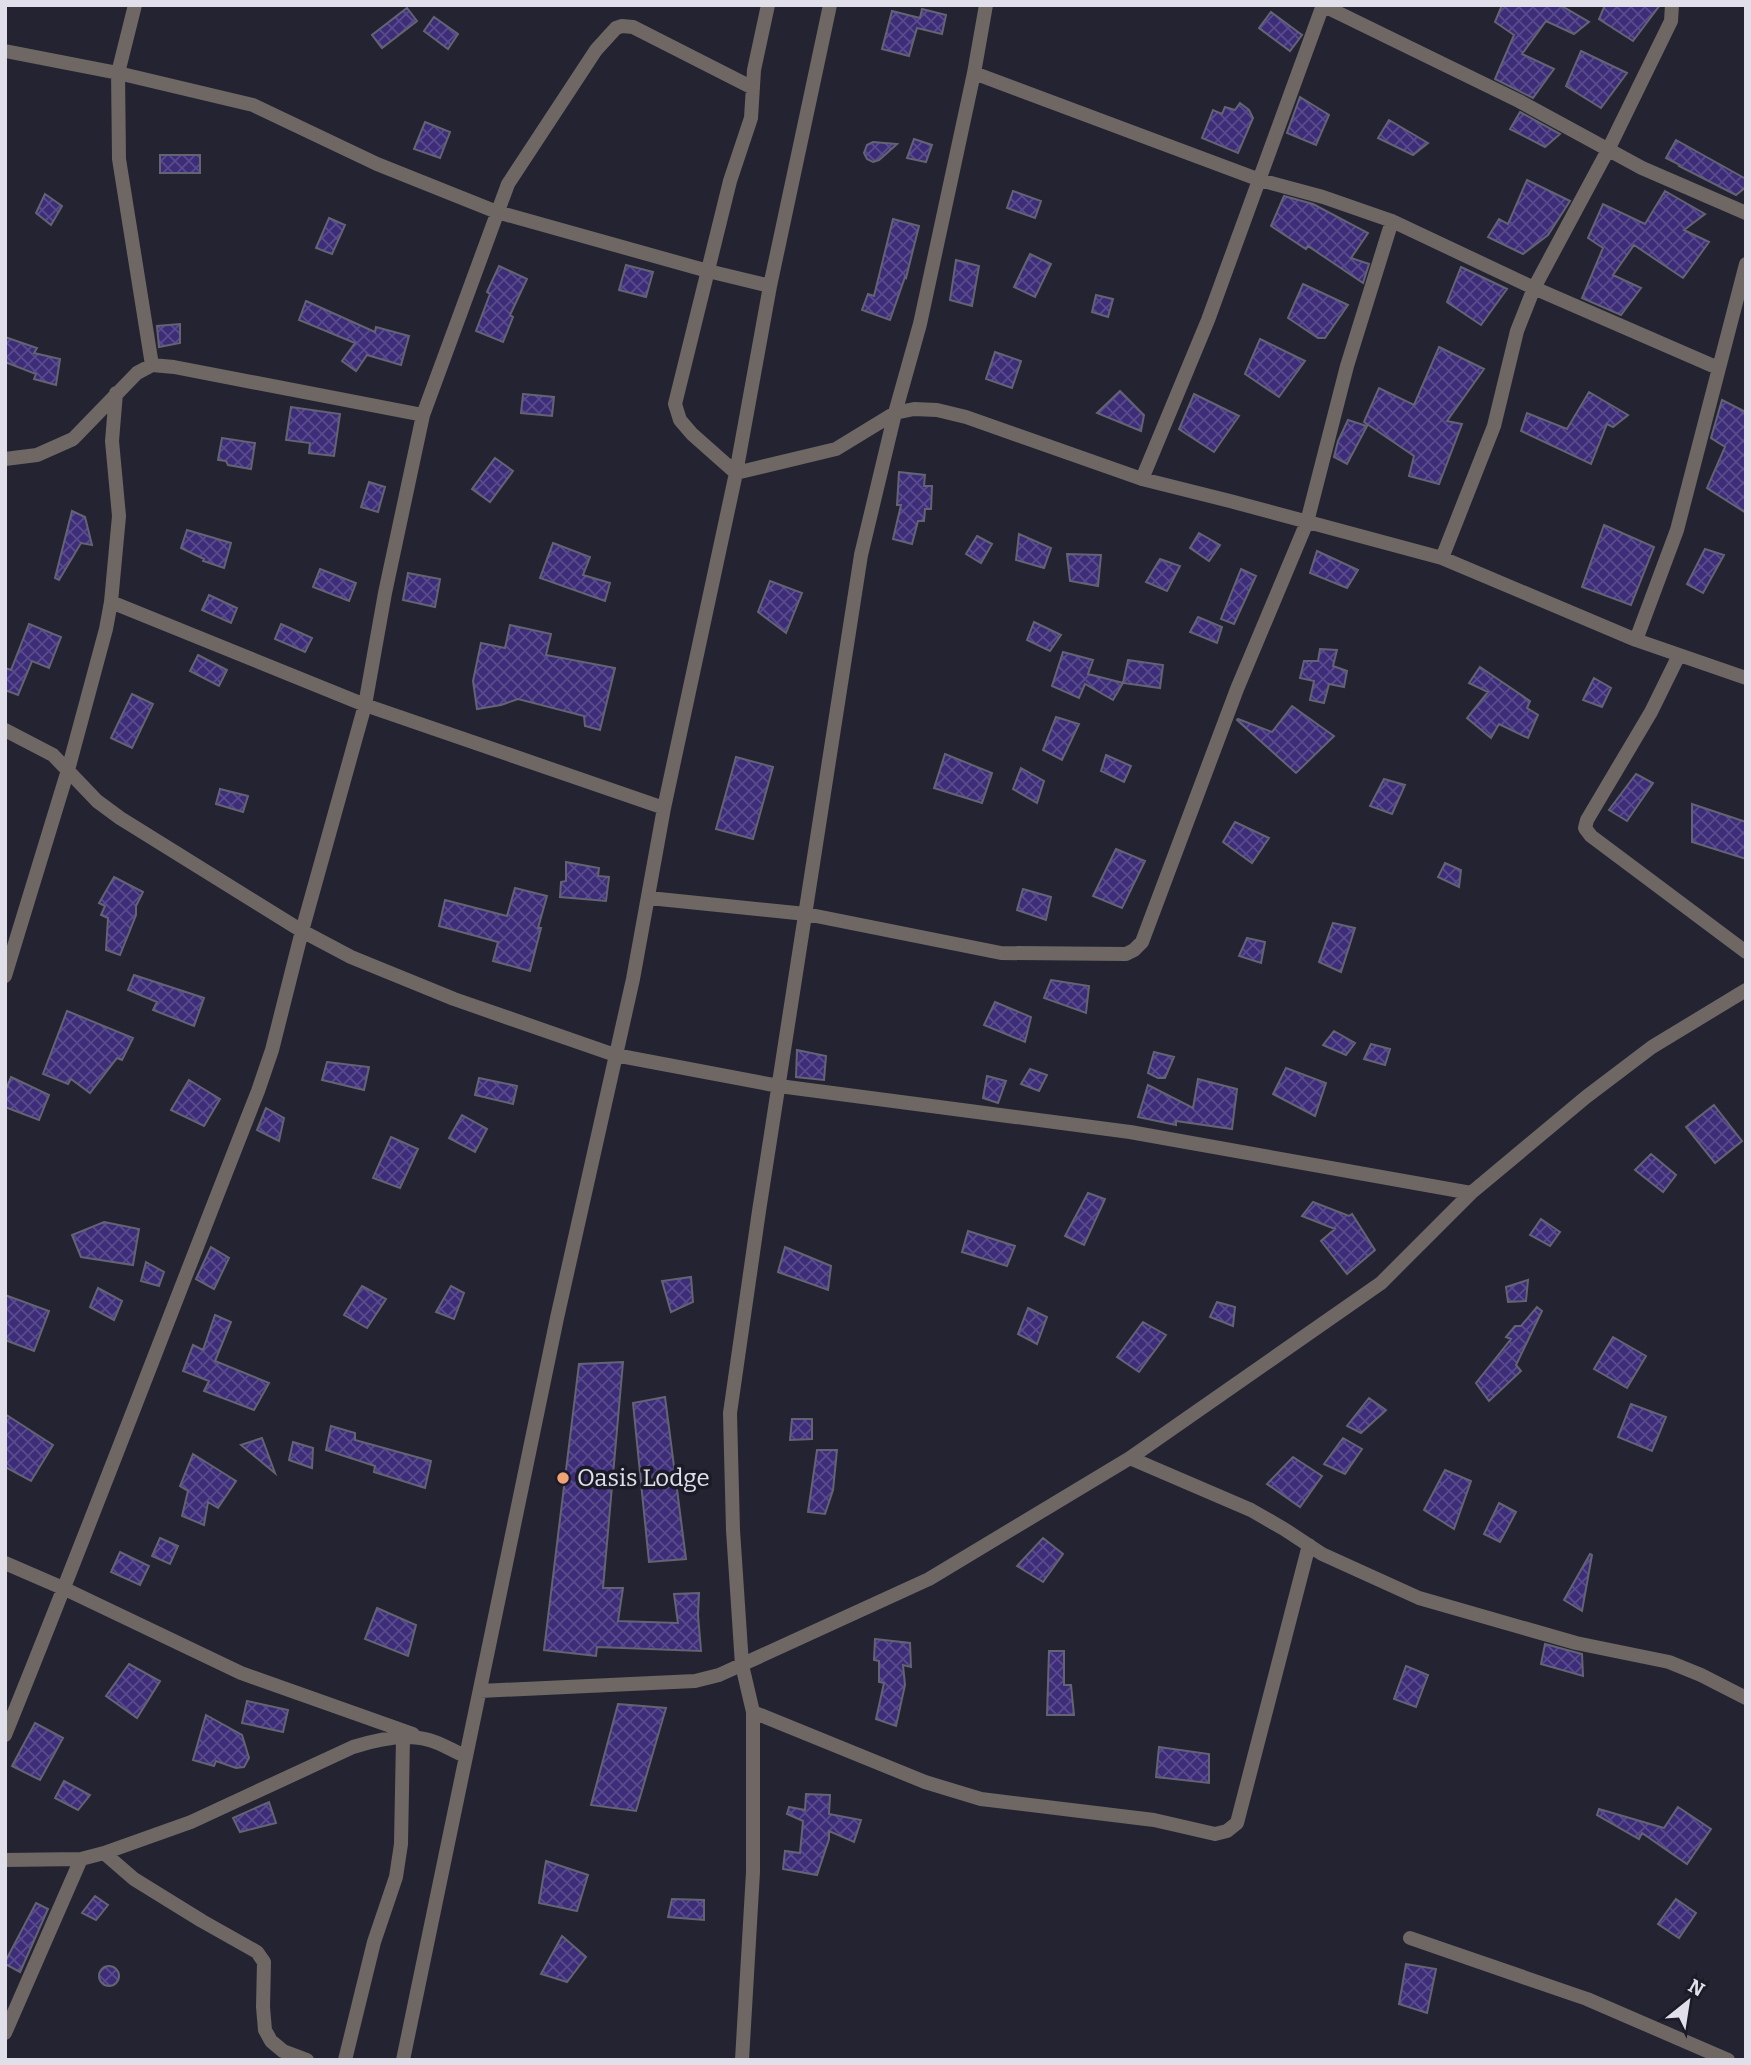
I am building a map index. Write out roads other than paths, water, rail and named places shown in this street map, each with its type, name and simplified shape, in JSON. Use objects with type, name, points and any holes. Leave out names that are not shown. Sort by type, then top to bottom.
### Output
[{"type":"street","points":[[135,5],[118,73],[119,159],[152,365]]},
{"type":"street","points":[[736,473],[692,434],[680,420],[675,404],[730,181],[751,118],[761,32],[768,5]]},
{"type":"street","points":[[403,2060],[557,1318],[633,979],[664,808],[736,473],[770,286],[830,5]]},
{"type":"street","points":[[743,2060],[753,1872],[753,1712],[742,1665],[733,1530],[730,1413],[861,555],[895,413],[920,324],[974,73],[985,5]]},
{"type":"street","points":[[1142,480],[1208,320],[1323,5],[1519,101],[1642,168],[1746,213]]},
{"type":"street","points":[[1443,558],[1494,426],[1517,331],[1534,288],[1608,150],[1671,21],[1672,5]]},
{"type":"street","points":[[5,1735],[65,1588],[272,1050],[365,705],[385,593],[424,415],[497,212],[515,173],[596,51],[615,28],[633,27],[753,88]]},
{"type":"street","points":[[5,51],[118,73],[253,105],[377,164],[497,212],[770,286]]},
{"type":"street","points":[[974,73],[1259,180],[1323,197],[1392,221],[1534,288],[1718,368]]},
{"type":"street","points":[[649,898],[806,914],[1001,953],[1126,954],[1134,950],[1142,942],[1237,689],[1307,522],[1348,366],[1392,221]]},
{"type":"street","points":[[1636,640],[1677,530],[1746,264]]},
{"type":"street","points":[[5,459],[37,455],[73,439],[137,373],[152,365],[424,415]]},
{"type":"street","points":[[5,976],[68,770],[106,629],[119,516],[111,442],[116,393]]},
{"type":"street","points":[[736,473],[836,449],[895,413],[914,409],[937,410],[966,417],[1142,480],[1443,558],[1636,640],[1746,678]]},
{"type":"street","points":[[111,602],[365,705],[664,808]]},
{"type":"street","points":[[1679,655],[1651,712],[1587,820],[1585,828],[1591,836],[1746,951]]},
{"type":"street","points":[[5,730],[53,755],[90,794],[120,818],[302,932],[351,957],[454,999],[615,1055],[779,1086],[1130,1132],[1471,1193]]},
{"type":"street","points":[[480,1691],[695,1681],[742,1665],[929,1579],[1130,1458],[1381,1283],[1471,1193],[1586,1097],[1641,1055],[1746,989]]},
{"type":"street","points":[[1130,1458],[1251,1510],[1322,1554],[1419,1598],[1576,1643],[1669,1662],[1702,1675],[1746,1698]]},
{"type":"street","points":[[753,1712],[925,1782],[981,1799],[1154,1820],[1215,1834],[1227,1831],[1237,1823],[1309,1545]]},
{"type":"street","points":[[5,1563],[65,1588],[241,1673],[428,1740],[465,1756]]},
{"type":"street","points":[[5,1860],[81,1859],[104,1853],[191,1822],[353,1747],[393,1738],[428,1740]]},
{"type":"street","points":[[345,2060],[374,1942],[396,1877],[401,1844],[403,1738]]},
{"type":"street","points":[[104,1853],[134,1879],[257,1952],[264,1962],[265,2030],[271,2041],[283,2051],[307,2060]]},
{"type":"street","points":[[5,2033],[81,1859]]},
{"type":"street","points":[[1410,1938],[1587,1999],[1728,2060]]},
{"type":"place","name":"Oasis Lodge","points":[[563,1478]]}]
